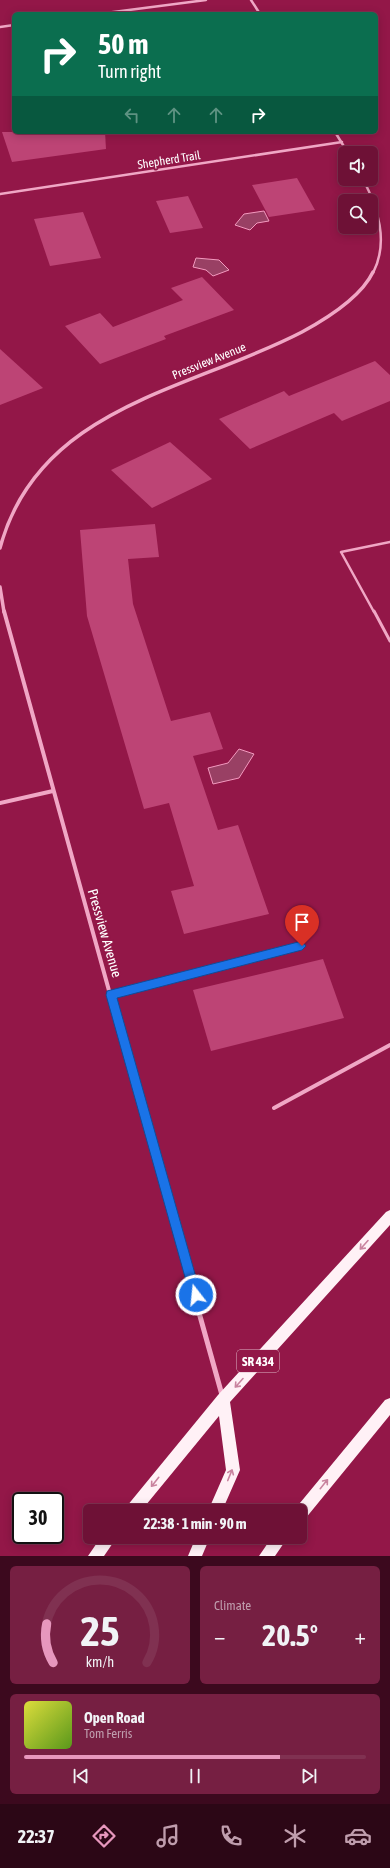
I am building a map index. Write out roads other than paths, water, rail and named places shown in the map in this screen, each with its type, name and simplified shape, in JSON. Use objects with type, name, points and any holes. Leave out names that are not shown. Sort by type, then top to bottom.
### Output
[{"type":"main road","name":"SR 434","points":[[138,1504],[223,1400],[390,1216]]},
{"type":"main road","points":[[218,1504],[233,1470],[223,1400]]},
{"type":"main road","points":[[307,1506],[390,1405]]},
{"type":"main road","points":[[95,1556],[104,1544]]},
{"type":"main road","points":[[195,1556],[200,1544]]},
{"type":"main road","points":[[266,1556],[275,1544]]},
{"type":"street","points":[[113,12],[206,0]]},
{"type":"street","points":[[251,0],[259,12]]},
{"type":"street","points":[[0,27],[12,25]]},
{"type":"street","points":[[336,134],[344,146]]},
{"type":"street","name":"Shepherd Trail","points":[[0,194],[342,142]]},
{"type":"street","name":"Pressview Avenue","points":[[0,548],[3,532],[20,495],[52,457],[95,424],[139,400],[291,338],[320,322],[344,305],[370,280],[380,258],[381,225],[373,197],[367,186]]},
{"type":"street","name":"Pressview Avenue","points":[[0,587],[2,605],[53,791],[223,1400]]},
{"type":"street","points":[[0,803],[53,791]]},
{"type":"lane","points":[[390,542],[341,552],[390,641]]},
{"type":"lane","points":[[111,995],[302,946]]},
{"type":"lane","points":[[274,1108],[390,1045]]}]
